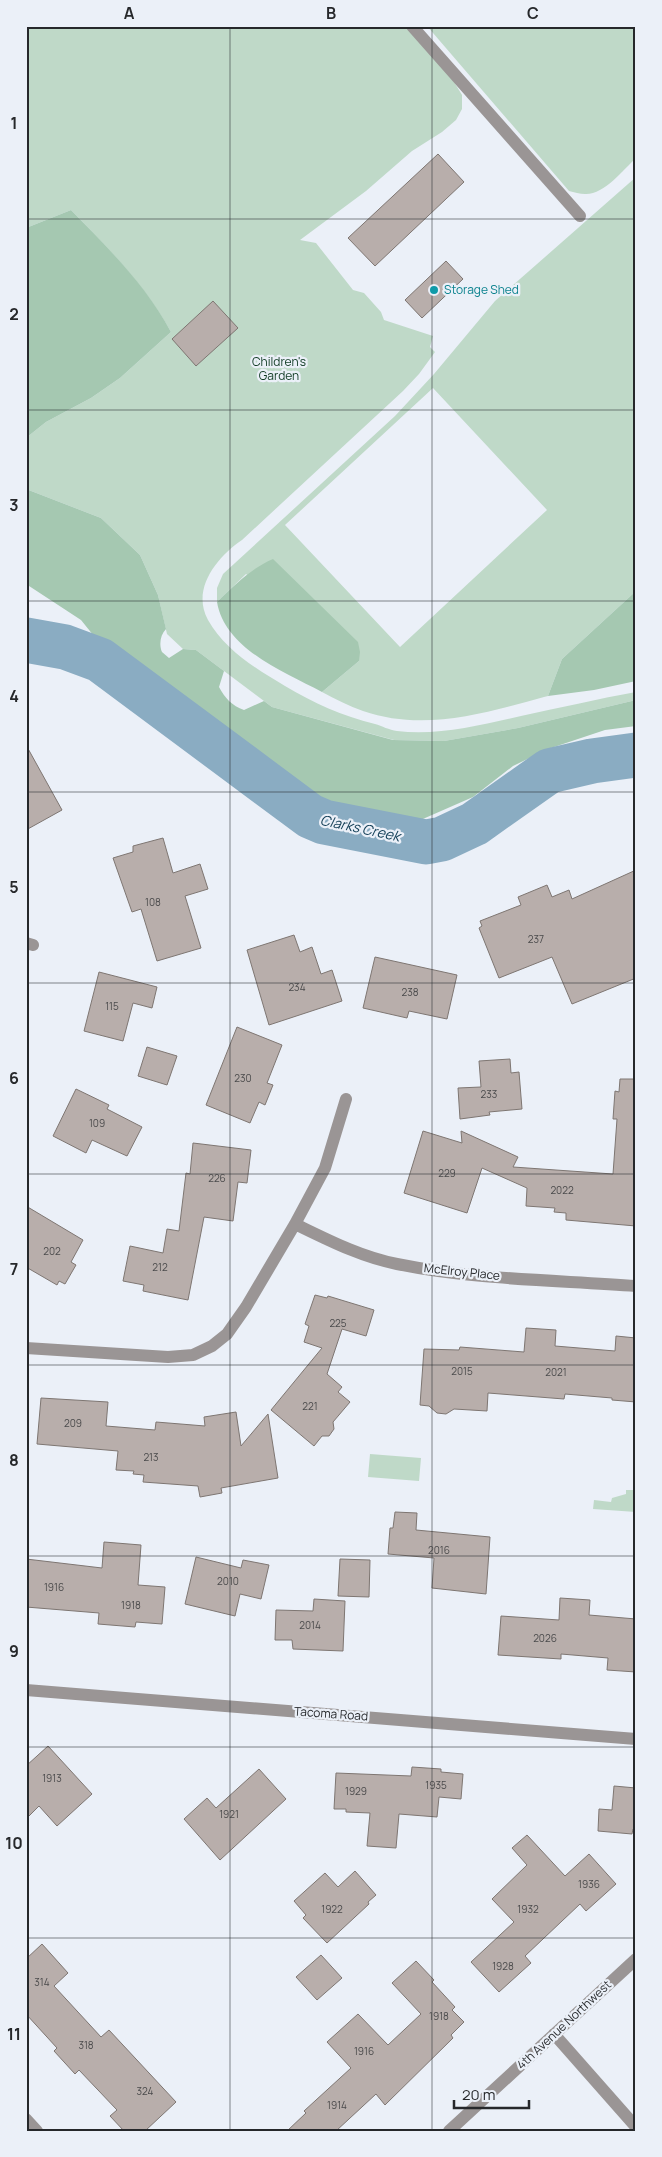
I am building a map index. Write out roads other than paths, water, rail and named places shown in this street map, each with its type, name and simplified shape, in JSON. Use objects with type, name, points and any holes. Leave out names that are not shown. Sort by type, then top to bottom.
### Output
[{"type":"street","points":[[412,26],[580,216]]},
{"type":"street","points":[[26,1348],[168,1357],[194,1355],[212,1346],[227,1334],[262,1283],[295,1224],[325,1168],[346,1099]]},
{"type":"street","name":"McElroy Place","points":[[295,1224],[347,1249],[396,1264],[453,1272],[636,1286]]},
{"type":"street","name":"Tacoma Road","points":[[26,1690],[636,1739]]},
{"type":"street","name":"4th Avenue Northwest","points":[[449,2131],[636,1960]]},
{"type":"street","points":[[554,2034],[636,2127]]},
{"type":"street","points":[[26,2119],[37,2131]]},
{"type":"waterway","name":"Clarks Creek","points":[[26,640],[65,647],[100,660],[310,816],[324,822],[426,842],[442,839],[474,824],[549,771],[592,761],[636,755]]},
{"type":"place","name":"Storage Shed","points":[[434,290]]},
{"type":"park label","name":"Children's Garden","points":[[279,369]]}]
